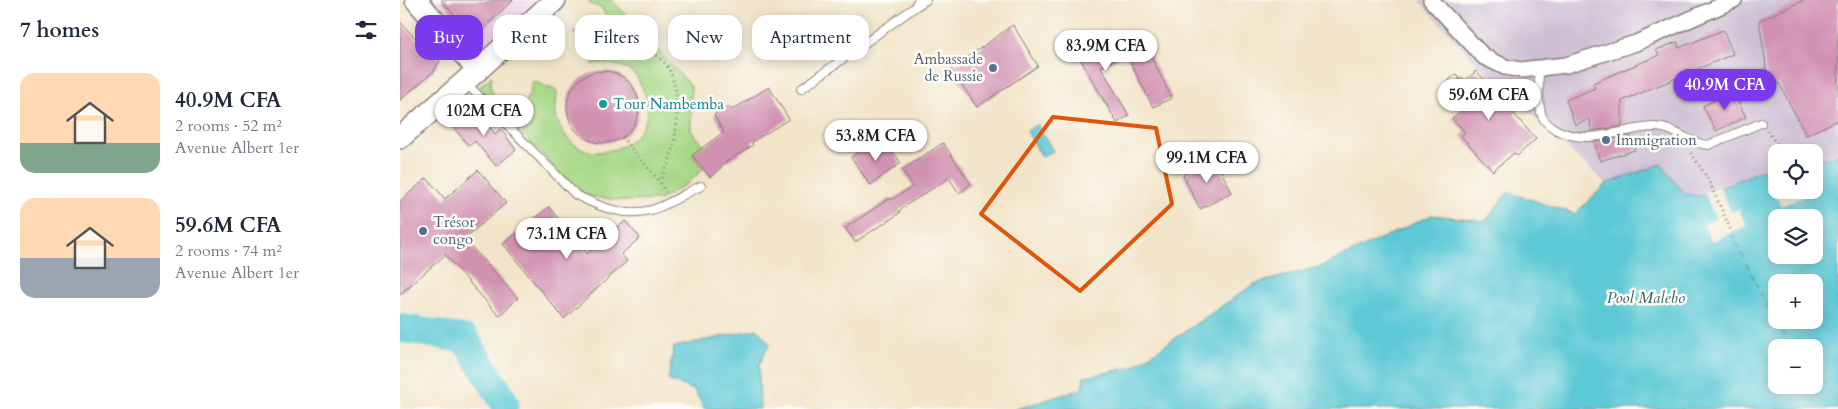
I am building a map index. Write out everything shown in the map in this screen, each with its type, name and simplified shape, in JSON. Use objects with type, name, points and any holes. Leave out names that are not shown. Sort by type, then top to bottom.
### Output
[{"type":"main road","points":[[416,0],[471,76]]},
{"type":"main road","points":[[400,138],[555,0]]},
{"type":"street","points":[[1431,0],[1484,57],[1505,67],[1521,70],[1566,65],[1636,43],[1734,0]]},
{"type":"lane","points":[[801,88],[916,3],[926,0]]},
{"type":"lane","points":[[1539,69],[1542,117],[1550,126],[1577,137],[1594,138],[1654,127],[1669,130],[1701,145],[1708,145],[1761,123]]},
{"type":"lane","points":[[471,76],[576,195],[596,205],[611,211],[652,210],[701,186]]},
{"type":"path","points":[[574,31],[589,35],[628,36],[651,52],[669,68],[675,89],[678,114],[666,171],[659,181]]},
{"type":"path","points":[[1761,123],[1777,144]]},
{"type":"path","points":[[1680,135],[1708,179],[1732,233]]},
{"type":"path","points":[[622,137],[659,181],[671,201]]},
{"type":"highlighted area","points":[[1053,117],[1156,128],[1172,204],[1080,291],[981,214]]},
{"type":"shaded area","points":[[432,0],[536,0],[520,15],[493,15],[493,39],[483,48],[483,15],[445,15]]},
{"type":"shaded area","points":[[1419,0],[1838,0],[1838,154],[1828,159],[1823,158],[1823,144],[1768,144],[1768,168],[1702,197],[1686,194],[1661,164],[1606,184],[1470,56]]},
{"type":"green space","points":[[592,0],[612,0],[626,15],[606,15],[602,8],[588,3]]},
{"type":"green space","points":[[658,50],[691,86],[691,131],[704,145],[692,155],[703,169],[688,183],[660,200],[627,201],[592,197],[576,190],[479,87],[492,76],[491,87],[493,94],[501,102],[511,106],[521,104],[526,100],[533,81],[557,91],[556,111],[559,125],[574,145],[598,152],[611,150],[623,146],[642,128],[647,116],[648,106],[638,79],[630,70],[612,64],[593,64],[592,60],[658,60]]},
{"type":"water","points":[[1037,124],[1053,151],[1042,157],[1027,131]]},
{"type":"water","name":"Pool Malebo","points":[[1838,154],[1838,409],[1016,409],[1082,389],[1084,377],[1133,367],[1254,284],[1322,266],[1432,215],[1486,221],[1508,192],[1575,214],[1606,184],[1661,164],[1686,194],[1702,196],[1768,167],[1768,199],[1823,199],[1823,158],[1828,159]]},
{"type":"water","points":[[757,329],[770,344],[759,365],[760,409],[705,409],[694,390],[668,380],[674,347]]},
{"type":"pier","points":[[1719,186],[1731,212],[1739,209],[1746,226],[1711,242],[1704,224],[1716,219],[1705,193]]},
{"type":"pier","points":[[1778,199],[1797,199],[1781,206]]},
{"type":"building","points":[[441,0],[513,0],[497,15],[493,15],[493,19],[483,29],[483,15],[454,15]]},
{"type":"building","points":[[1804,0],[1838,0],[1838,120],[1806,135],[1779,83],[1768,88],[1759,21]]},
{"type":"building","points":[[400,22],[415,38],[415,60],[440,60],[434,71],[400,100]]},
{"type":"building","points":[[1013,25],[1038,66],[977,107],[951,69]]},
{"type":"building","points":[[1723,30],[1733,54],[1622,101],[1622,126],[1591,131],[1590,119],[1575,125],[1566,100],[1595,88],[1593,83],[1659,55],[1656,50],[1677,42],[1679,48]]},
{"type":"building","points":[[1117,33],[1128,52],[1101,67],[1129,116],[1117,123],[1078,55]]},
{"type":"building","points":[[1145,45],[1172,98],[1153,107],[1126,54]]},
{"type":"building","name":"Tour Nambemba","points":[[603,71],[623,77],[633,87],[639,107],[633,127],[623,137],[603,143],[583,137],[573,127],[567,107],[573,87],[583,77]]},
{"type":"building","points":[[1476,71],[1517,112],[1514,114],[1536,139],[1517,156],[1514,153],[1493,171],[1461,136],[1465,132],[1452,118],[1465,107],[1445,84],[1456,74],[1460,80],[1463,78],[1465,81]]},
{"type":"building","points":[[769,87],[789,119],[752,142],[753,145],[721,165],[722,167],[710,177],[692,155],[724,132],[714,115],[729,106],[732,110]]},
{"type":"building","points":[[1733,91],[1746,117],[1716,131],[1703,106]]},
{"type":"building","points":[[474,107],[495,134],[501,129],[516,150],[496,166],[475,141],[469,146],[451,125]]},
{"type":"building","points":[[1631,136],[1635,150],[1600,161],[1594,142]]},
{"type":"building","points":[[886,142],[901,163],[870,185],[851,157],[867,146],[871,152]]},
{"type":"building","points":[[943,143],[971,184],[959,193],[949,178],[908,204],[899,211],[900,213],[855,242],[845,228],[890,198],[891,200],[913,186],[902,170]]},
{"type":"building","points":[[1215,159],[1232,193],[1200,209],[1183,175]]},
{"type":"building","points":[[478,170],[506,203],[464,239],[518,298],[499,316],[445,255],[400,294],[400,201],[427,178],[445,199]]},
{"type":"building","points":[[549,207],[587,254],[625,221],[640,238],[621,254],[627,261],[564,319],[503,244]]},
{"type":"waterway","points":[[400,328],[465,339],[505,403]]},
{"type":"ferry route","points":[[1732,233],[1774,322],[1787,339]]},
{"type":"ferry route","points":[[1823,383],[1838,400]]},
{"type":"place","name":"Ambassade de Russie","points":[[993,68]]},
{"type":"place","name":"Tour Nambemba","points":[[603,104]]},
{"type":"place","name":"Immigration","points":[[1606,140]]},
{"type":"place","name":"Trésor congo","points":[[423,231]]}]
